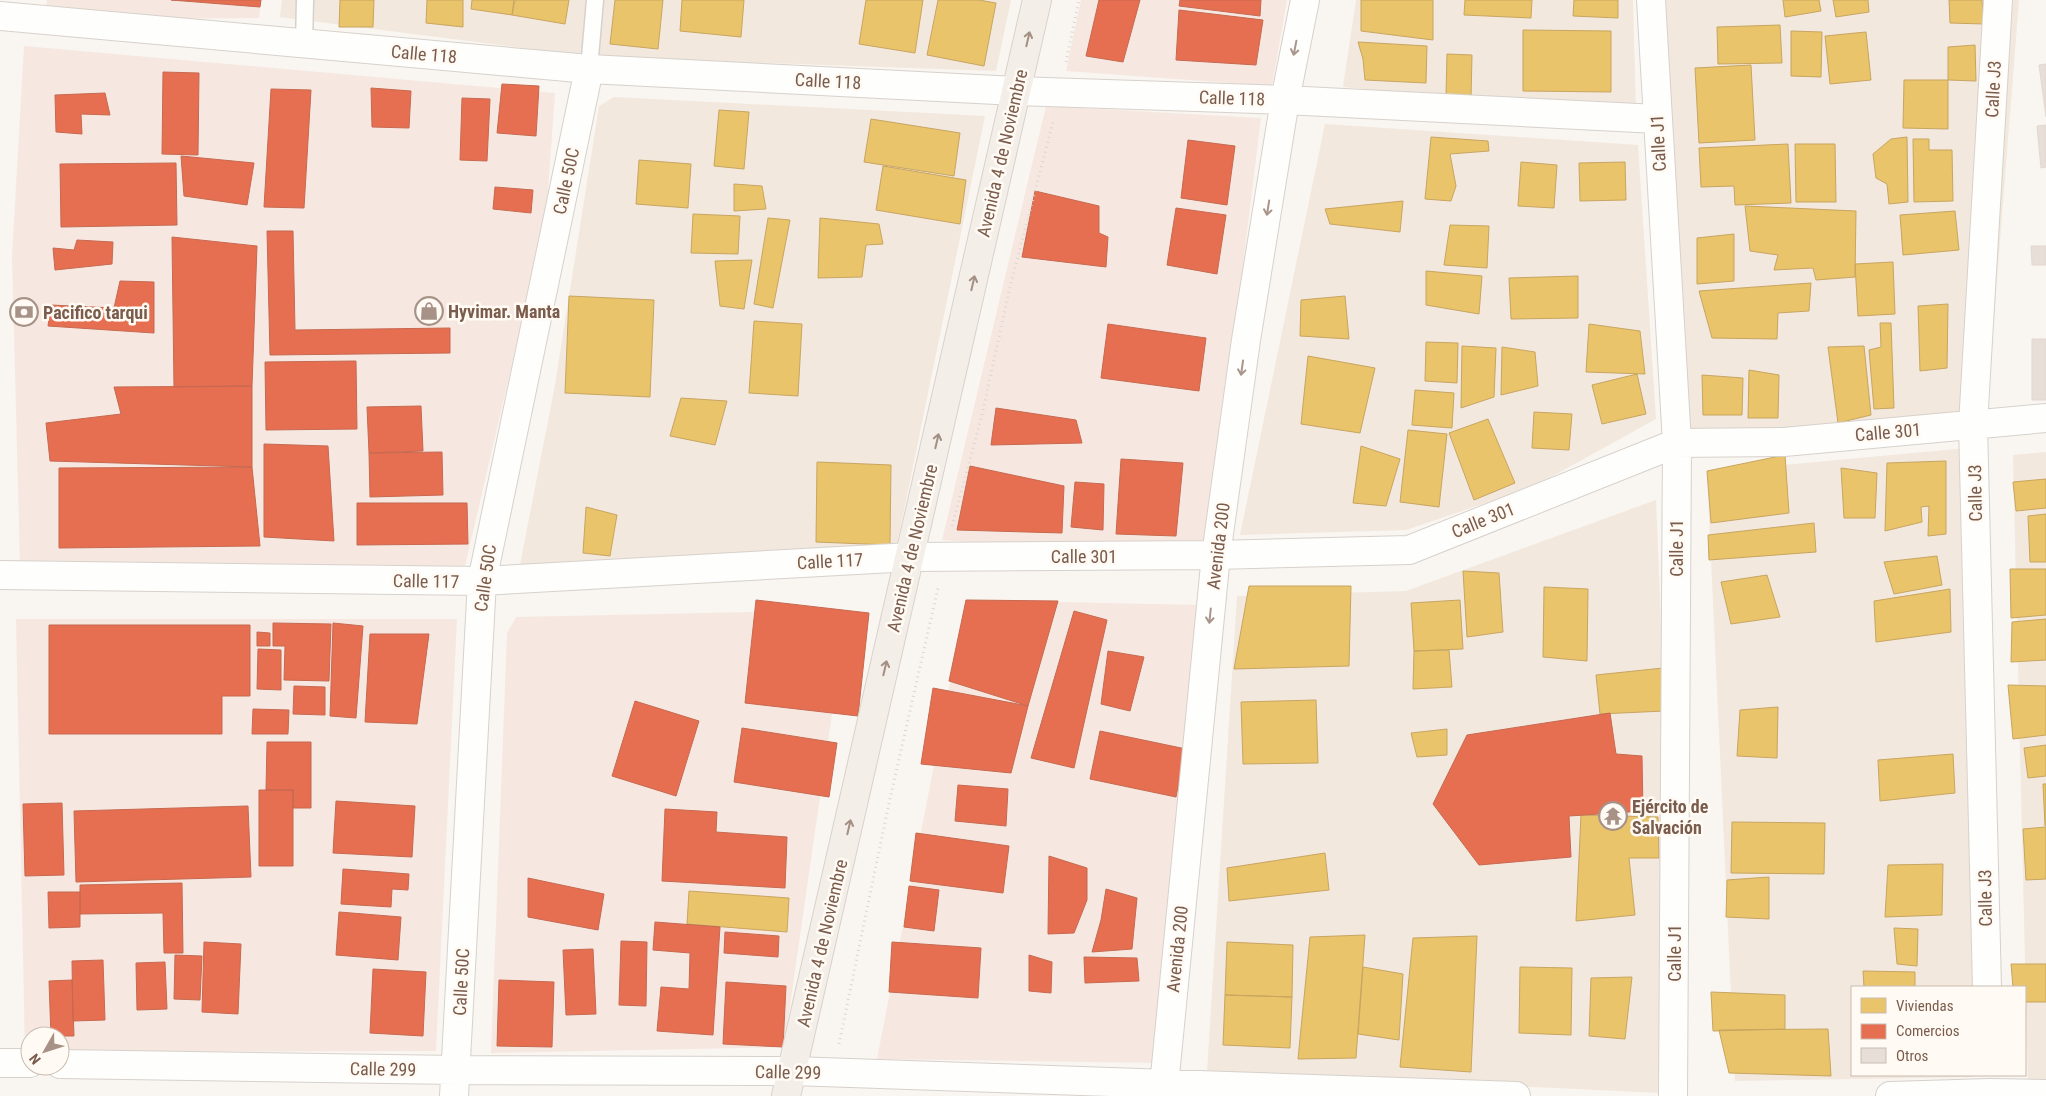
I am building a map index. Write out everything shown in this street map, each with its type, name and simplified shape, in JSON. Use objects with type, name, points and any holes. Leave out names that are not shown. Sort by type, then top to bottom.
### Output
[{"type":"main road","name":"Avenida 4 de Noviembre","points":[[789,1084],[1037,0]]},
{"type":"street","name":"Avenida 200","points":[[1163,1090],[1216,555],[1246,340],[1285,100],[1305,0]]},
{"type":"street","name":"Calle J1","points":[[1651,0],[1677,442],[1673,1096]]},
{"type":"street","name":"Calle J3","points":[[1987,986],[1973,425],[1998,0]]},
{"type":"street","name":"Calle 118","points":[[0,16],[589,69],[1016,90],[1285,100],[1657,119]]},
{"type":"street","name":"Calle 50C","points":[[455,1083],[482,582],[589,69]]},
{"type":"street","name":"Calle 301","points":[[911,557],[1216,555],[1409,550],[1677,442],[1784,442],[2046,418]]},
{"type":"street","name":"Calle 117","points":[[0,575],[482,582],[911,557]]},
{"type":"street","points":[[0,1063],[20,1063]]},
{"type":"street","name":"Calle 299","points":[[70,1064],[455,1083],[789,1084],[1516,1096]]},
{"type":"street","points":[[1890,1096],[1990,1088],[2046,1094]]},
{"type":"lane","points":[[304,44],[305,0]]},
{"type":"lane","points":[[589,69],[595,0]]},
{"type":"shaded area","points":[[47,0],[261,0],[259,18],[44,20]]},
{"type":"shaded area","points":[[282,0],[1011,0],[996,71],[594,57],[280,17]]},
{"type":"shaded area","points":[[1081,0],[1287,0],[1272,86],[1066,71]]},
{"type":"shaded area","points":[[1356,0],[1633,0],[1636,114],[1343,87]]},
{"type":"shaded area","points":[[1653,0],[2019,0],[1985,432],[1679,444]]},
{"type":"shaded area","points":[[24,46],[555,93],[546,218],[465,566],[20,566],[12,256]]},
{"type":"shaded area","points":[[614,97],[985,116],[896,549],[518,575],[555,385],[599,106]]},
{"type":"shaded area","points":[[1046,106],[1261,118],[1207,559],[942,540]]},
{"type":"shaded area","points":[[1325,124],[1638,145],[1656,419],[1533,487],[1406,530],[1240,535]]},
{"type":"shaded area","points":[[1968,448],[1973,986],[1851,986],[1851,1076],[1974,1077],[1735,1081],[1707,472]]},
{"type":"shaded area","points":[[2046,452],[2046,1087],[2028,1087],[2013,455]]},
{"type":"shaded area","points":[[1656,500],[1680,1094],[1207,1071],[1237,596],[1406,591]]},
{"type":"shaded area","points":[[966,600],[1200,605],[1159,1063],[877,1059]]},
{"type":"shaded area","points":[[847,610],[784,1047],[491,1053],[507,633],[516,617]]},
{"type":"shaded area","points":[[16,619],[457,619],[436,1051],[70,1052],[70,1026],[24,1026]]},
{"type":"building: Viviendas","points":[[340,0],[374,0],[373,27],[339,27]]},
{"type":"building: Viviendas","points":[[427,0],[463,0],[463,27],[426,23]]},
{"type":"building: Viviendas","points":[[472,0],[514,0],[512,15],[471,9]]},
{"type":"building: Viviendas","points":[[515,0],[569,0],[565,24],[512,15]]},
{"type":"building: Viviendas","points":[[615,0],[663,0],[658,49],[610,44]]},
{"type":"building: Viviendas","points":[[682,0],[744,0],[741,37],[680,31]]},
{"type":"building: Viviendas","points":[[866,0],[923,0],[915,53],[859,44]]},
{"type":"building: Viviendas","points":[[938,0],[979,0],[996,3],[984,66],[927,55]]},
{"type":"building: Viviendas","points":[[1361,0],[1433,0],[1433,40],[1361,31]]},
{"type":"building: Viviendas","points":[[1465,0],[1532,0],[1531,18],[1464,15]]},
{"type":"building: Viviendas","points":[[1574,0],[1618,0],[1618,18],[1573,16]]},
{"type":"building: Viviendas","points":[[1783,0],[1819,0],[1821,11],[1785,17]]},
{"type":"building: Viviendas","points":[[1833,0],[1868,0],[1869,12],[1836,17]]},
{"type":"building: Viviendas","points":[[1949,0],[1982,0],[1984,24],[1950,23]]},
{"type":"building: Viviendas","points":[[1780,25],[1782,63],[1718,64],[1717,27]]},
{"type":"building: Viviendas","points":[[1523,30],[1611,31],[1611,92],[1523,91]]},
{"type":"building: Viviendas","points":[[1791,31],[1822,32],[1821,77],[1791,76]]},
{"type":"building: Viviendas","points":[[1866,32],[1871,80],[1830,84],[1825,36]]},
{"type":"building: Viviendas","points":[[1358,42],[1427,46],[1426,83],[1365,80],[1363,59]]},
{"type":"building: Viviendas","points":[[1975,45],[1976,81],[1948,80],[1948,47]]},
{"type":"building: Viviendas","points":[[1447,54],[1472,55],[1471,98],[1446,96]]},
{"type":"building: Viviendas","points":[[1751,65],[1755,140],[1699,143],[1695,68]]},
{"type":"building: Viviendas","points":[[1904,80],[1948,80],[1948,129],[1903,128]]},
{"type":"building: Viviendas","points":[[719,110],[749,112],[744,169],[714,166]]},
{"type":"building: Viviendas","points":[[871,119],[960,133],[954,176],[864,162]]},
{"type":"building: Viviendas","points":[[1431,137],[1488,141],[1489,151],[1450,154],[1456,186],[1451,201],[1425,199]]},
{"type":"building: Viviendas","points":[[1907,137],[1908,202],[1889,204],[1887,184],[1876,178],[1873,154],[1891,139]]},
{"type":"building: Viviendas","points":[[1913,139],[1929,139],[1929,150],[1952,150],[1953,201],[1914,202]]},
{"type":"building: Viviendas","points":[[1788,144],[1791,203],[1735,205],[1734,186],[1701,187],[1699,148]]},
{"type":"building: Viviendas","points":[[1795,144],[1835,144],[1836,202],[1796,202]]},
{"type":"building: Viviendas","points":[[639,160],[691,164],[688,208],[636,204]]},
{"type":"building: Viviendas","points":[[1521,162],[1557,165],[1554,208],[1518,206]]},
{"type":"building: Viviendas","points":[[1625,162],[1626,200],[1580,201],[1579,163]]},
{"type":"building: Viviendas","points":[[883,166],[966,180],[960,224],[876,210]]},
{"type":"building: Viviendas","points":[[734,184],[762,186],[766,209],[734,211]]},
{"type":"building: Viviendas","points":[[1403,201],[1400,232],[1330,224],[1325,209]]},
{"type":"building: Viviendas","points":[[1745,206],[1856,211],[1855,277],[1816,280],[1813,268],[1774,270],[1778,255],[1750,251]]},
{"type":"building: Viviendas","points":[[1955,211],[1959,250],[1903,255],[1900,215]]},
{"type":"building: Viviendas","points":[[693,214],[740,216],[738,254],[691,253]]},
{"type":"building: Viviendas","points":[[768,218],[790,220],[773,308],[754,304]]},
{"type":"building: Viviendas","points":[[820,218],[879,224],[883,244],[866,245],[862,277],[818,278]]},
{"type":"building: Viviendas","points":[[1450,225],[1489,226],[1487,268],[1444,265]]},
{"type":"building: Viviendas","points":[[1734,234],[1734,281],[1697,284],[1697,238]]},
{"type":"building: Viviendas","points":[[752,260],[744,309],[720,306],[715,261]]},
{"type":"building: Viviendas","points":[[1893,262],[1895,314],[1858,316],[1855,264]]},
{"type":"building: Viviendas","points":[[1426,271],[1482,276],[1479,314],[1426,305]]},
{"type":"building: Viviendas","points":[[1578,276],[1578,318],[1511,319],[1509,278]]},
{"type":"building: Viviendas","points":[[1811,283],[1809,311],[1778,313],[1777,339],[1712,338],[1699,291]]},
{"type":"building: Viviendas","points":[[569,296],[654,300],[650,397],[565,393]]},
{"type":"building: Viviendas","points":[[1345,296],[1349,339],[1300,336],[1301,300]]},
{"type":"building: Viviendas","points":[[1948,304],[1947,368],[1920,371],[1918,306]]},
{"type":"building: Viviendas","points":[[754,321],[802,324],[798,396],[749,393]]},
{"type":"building: Viviendas","points":[[1880,323],[1891,323],[1894,408],[1874,409],[1869,350],[1881,347]]},
{"type":"building: Viviendas","points":[[1589,324],[1640,331],[1645,374],[1586,372]]},
{"type":"building: Viviendas","points":[[1426,342],[1458,343],[1457,383],[1425,381]]},
{"type":"building: Viviendas","points":[[1462,346],[1496,348],[1494,397],[1461,408]]},
{"type":"building: Viviendas","points":[[1864,346],[1871,415],[1838,423],[1828,347]]},
{"type":"building: Viviendas","points":[[1502,347],[1535,352],[1538,386],[1501,395]]},
{"type":"building: Viviendas","points":[[1308,356],[1375,368],[1360,433],[1301,424]]},
{"type":"building: Viviendas","points":[[1749,370],[1779,375],[1778,418],[1748,418]]},
{"type":"building: Viviendas","points":[[1637,374],[1646,414],[1602,424],[1592,385]]},
{"type":"building: Viviendas","points":[[1702,375],[1743,378],[1742,415],[1703,415]]},
{"type":"building: Viviendas","points":[[1415,390],[1454,393],[1452,428],[1412,425]]},
{"type":"building: Viviendas","points":[[681,398],[727,401],[715,445],[670,436]]},
{"type":"building: Viviendas","points":[[1534,412],[1572,414],[1569,450],[1532,448]]},
{"type":"building: Viviendas","points":[[1488,419],[1515,483],[1474,500],[1449,433]]},
{"type":"building: Viviendas","points":[[1408,430],[1447,434],[1439,507],[1400,502]]},
{"type":"building: Viviendas","points":[[1361,446],[1400,459],[1386,506],[1353,503]]},
{"type":"building: Viviendas","points":[[1785,455],[1789,513],[1711,523],[1707,471]]},
{"type":"building: Viviendas","points":[[1946,461],[1946,534],[1928,536],[1929,506],[1921,507],[1922,522],[1885,531],[1887,463]]},
{"type":"building: Viviendas","points":[[817,462],[891,465],[890,545],[816,542]]},
{"type":"building: Viviendas","points":[[1841,468],[1877,473],[1875,518],[1844,518]]},
{"type":"building: Viviendas","points":[[2046,479],[2046,508],[2016,511],[2013,482]]},
{"type":"building: Viviendas","points":[[586,507],[617,515],[610,556],[583,553]]},
{"type":"building: Viviendas","points":[[2046,514],[2046,562],[2030,562],[2028,516]]},
{"type":"building: Viviendas","points":[[1814,523],[1816,552],[1709,560],[1708,535]]},
{"type":"building: Viviendas","points":[[1937,556],[1942,585],[1894,594],[1884,562]]},
{"type":"building: Viviendas","points":[[2010,569],[2046,569],[2046,615],[2011,618]]},
{"type":"building: Viviendas","points":[[1463,571],[1499,573],[1503,632],[1467,637]]},
{"type":"building: Viviendas","points":[[1767,575],[1780,617],[1731,624],[1721,582]]},
{"type":"building: Viviendas","points":[[1249,586],[1351,586],[1349,666],[1234,669]]},
{"type":"building: Viviendas","points":[[1544,587],[1588,589],[1587,661],[1543,657]]},
{"type":"building: Viviendas","points":[[1950,589],[1951,632],[1876,642],[1874,601]]},
{"type":"building: Viviendas","points":[[1460,600],[1463,649],[1414,651],[1411,603]]},
{"type":"building: Viviendas","points":[[2046,619],[2046,660],[2011,662],[2012,622]]},
{"type":"building: Viviendas","points":[[1449,650],[1452,687],[1413,689],[1414,651]]},
{"type":"building: Viviendas","points":[[1663,668],[1664,711],[1600,714],[1596,675]]},
{"type":"building: Viviendas","points":[[2008,685],[2046,686],[2046,735],[2013,739]]},
{"type":"building: Viviendas","points":[[1316,700],[1318,763],[1243,764],[1241,702]]},
{"type":"building: Viviendas","points":[[1778,707],[1777,758],[1737,756],[1740,710]]},
{"type":"building: Viviendas","points":[[1447,729],[1447,755],[1417,757],[1411,733]]},
{"type":"building: Viviendas","points":[[2046,745],[2046,776],[2028,778],[2024,748]]},
{"type":"building: Viviendas","points":[[1953,754],[1955,793],[1880,801],[1878,760]]},
{"type":"building: Viviendas","points":[[2043,784],[2046,784],[2046,826],[2045,826]]},
{"type":"building: Viviendas","points":[[1581,815],[1658,817],[1659,858],[1629,858],[1635,915],[1576,921]]},
{"type":"building: Viviendas","points":[[1732,822],[1825,823],[1824,874],[1731,873]]},
{"type":"building: Viviendas","points":[[2046,827],[2046,879],[2026,880],[2023,829]]},
{"type":"building: Viviendas","points":[[1325,853],[1329,890],[1229,901],[1227,868]]},
{"type":"building: Viviendas","points":[[1943,864],[1942,915],[1885,917],[1888,865]]},
{"type":"building: Viviendas","points":[[1769,877],[1769,919],[1726,917],[1727,880]]},
{"type":"building: Viviendas","points":[[689,891],[789,898],[787,932],[687,924]]},
{"type":"building: Viviendas","points":[[1894,928],[1918,929],[1917,966],[1897,964]]},
{"type":"building: Viviendas","points":[[1365,935],[1356,1058],[1298,1059],[1310,937]]},
{"type":"building: Viviendas","points":[[1477,936],[1471,1072],[1400,1067],[1413,938]]},
{"type":"building: Viviendas","points":[[1227,942],[1293,945],[1292,997],[1225,995]]},
{"type":"building: Viviendas","points":[[2011,964],[2046,964],[2046,1002],[2026,1002],[2026,986],[2013,986]]},
{"type":"building: Viviendas","points":[[1363,967],[1403,974],[1399,1040],[1358,1034]]},
{"type":"building: Viviendas","points":[[1520,967],[1572,968],[1571,1035],[1519,1033]]},
{"type":"building: Viviendas","points":[[1863,971],[1915,972],[1915,986],[1864,986]]},
{"type":"building: Viviendas","points":[[1632,977],[1625,1039],[1589,1036],[1591,978]]},
{"type":"building: Viviendas","points":[[1711,992],[1785,995],[1785,1029],[1713,1031]]},
{"type":"building: Viviendas","points":[[1225,995],[1292,997],[1290,1048],[1223,1045]]},
{"type":"building: Viviendas","points":[[1828,1029],[1831,1076],[1729,1073],[1719,1030]]},
{"type":"building: Comercios","points":[[171,0],[261,0],[260,7]]},
{"type":"building: Comercios","points":[[1099,0],[1140,0],[1123,62],[1086,56]]},
{"type":"building: Comercios","points":[[1180,0],[1261,0],[1260,16],[1179,6]]},
{"type":"building: Comercios","points":[[1179,10],[1263,20],[1256,65],[1176,60]]},
{"type":"building: Comercios","points":[[163,72],[199,73],[198,155],[162,154]]},
{"type":"building: Comercios","points":[[502,84],[539,86],[536,136],[497,133]]},
{"type":"building: Comercios","points":[[371,88],[411,91],[409,128],[372,127]]},
{"type":"building: Comercios","points":[[271,89],[311,90],[304,208],[264,207]]},
{"type":"building: Comercios","points":[[105,93],[110,115],[81,114],[82,134],[56,132],[55,95]]},
{"type":"building: Comercios","points":[[462,98],[490,99],[487,161],[460,160]]},
{"type":"building: Comercios","points":[[1188,140],[1235,146],[1227,205],[1181,198]]},
{"type":"building: Comercios","points":[[181,156],[254,163],[247,205],[184,196]]},
{"type":"building: Comercios","points":[[176,163],[177,225],[61,227],[60,164]]},
{"type":"building: Comercios","points":[[495,187],[533,190],[531,213],[493,209]]},
{"type":"building: Comercios","points":[[1035,191],[1099,206],[1099,233],[1108,237],[1106,267],[1022,257]]},
{"type":"building: Comercios","points":[[1176,208],[1226,215],[1217,274],[1167,265]]},
{"type":"building: Comercios","points":[[267,231],[293,231],[295,330],[450,328],[450,353],[270,355]]},
{"type":"building: Comercios","points":[[172,237],[257,246],[252,386],[174,387]]},
{"type":"building: Comercios","points":[[77,240],[113,242],[112,264],[55,270],[53,248],[74,250]]},
{"type":"building: Comercios","points":[[120,281],[154,282],[154,333],[48,326],[51,305],[114,308]]},
{"type":"building: Comercios","points":[[1108,324],[1206,338],[1199,391],[1101,378]]},
{"type":"building: Comercios","points":[[356,361],[357,429],[266,430],[265,362]]},
{"type":"building: Comercios","points":[[252,386],[252,467],[50,461],[46,423],[121,414],[114,387]]},
{"type":"building: Comercios","points":[[421,406],[423,451],[369,453],[367,407]]},
{"type":"building: Comercios","points":[[996,408],[1076,420],[1082,443],[991,445]]},
{"type":"building: Comercios","points":[[264,444],[328,446],[334,541],[264,537]]},
{"type":"building: Comercios","points":[[442,452],[443,495],[370,497],[369,453]]},
{"type":"building: Comercios","points":[[1121,459],[1183,463],[1176,536],[1116,534]]},
{"type":"building: Comercios","points":[[970,466],[1064,486],[1062,533],[957,530]]},
{"type":"building: Comercios","points":[[252,467],[260,546],[59,548],[59,468]]},
{"type":"building: Comercios","points":[[1075,482],[1104,484],[1103,530],[1071,527]]},
{"type":"building: Comercios","points":[[357,503],[467,503],[468,544],[357,545]]},
{"type":"building: Comercios","points":[[756,600],[869,613],[858,716],[745,703]]},
{"type":"building: Comercios","points":[[966,600],[1058,601],[1028,706],[949,681]]},
{"type":"building: Comercios","points":[[1074,611],[1107,620],[1074,768],[1031,758]]},
{"type":"building: Comercios","points":[[273,623],[331,624],[329,681],[284,680],[285,646],[273,646]]},
{"type":"building: Comercios","points":[[333,623],[363,626],[356,718],[330,716]]},
{"type":"building: Comercios","points":[[49,625],[250,625],[250,696],[222,696],[222,734],[49,734]]},
{"type":"building: Comercios","points":[[257,632],[270,633],[270,646],[257,646]]},
{"type":"building: Comercios","points":[[370,634],[429,634],[417,724],[365,722]]},
{"type":"building: Comercios","points":[[258,649],[281,650],[281,690],[257,689]]},
{"type":"building: Comercios","points":[[1108,651],[1144,657],[1130,711],[1101,704]]},
{"type":"building: Comercios","points":[[294,686],[325,687],[325,715],[293,714]]},
{"type":"building: Comercios","points":[[933,688],[1028,706],[1011,773],[921,764]]},
{"type":"building: Comercios","points":[[635,701],[699,721],[676,796],[612,776]]},
{"type":"building: Comercios","points":[[253,709],[289,710],[288,734],[252,734]]},
{"type":"building: Comercios","points":[[1610,713],[1616,754],[1642,756],[1643,811],[1569,816],[1571,857],[1479,865],[1433,804],[1467,735]]},
{"type":"building: Comercios","points":[[742,728],[837,743],[829,797],[734,782]]},
{"type":"building: Comercios","points":[[1100,731],[1186,749],[1176,797],[1090,779]]},
{"type":"building: Comercios","points":[[267,742],[311,742],[311,808],[293,808],[293,790],[266,790]]},
{"type":"building: Comercios","points":[[958,785],[1008,789],[1006,826],[955,821]]},
{"type":"building: Comercios","points":[[259,790],[293,790],[293,866],[259,866]]},
{"type":"building: Comercios","points":[[336,801],[415,806],[412,857],[333,853]]},
{"type":"building: Comercios","points":[[62,803],[64,875],[25,876],[23,804]]},
{"type":"building: Comercios","points":[[248,806],[251,877],[76,882],[74,811]]},
{"type":"building: Comercios","points":[[665,809],[717,812],[716,832],[787,837],[785,888],[662,881]]},
{"type":"building: Comercios","points":[[916,833],[1009,846],[1003,893],[910,881]]},
{"type":"building: Comercios","points":[[1049,856],[1087,868],[1087,900],[1074,933],[1048,934]]},
{"type":"building: Comercios","points":[[343,869],[409,874],[408,890],[392,889],[391,907],[341,904]]},
{"type":"building: Comercios","points":[[528,878],[604,894],[598,930],[528,917]]},
{"type":"building: Comercios","points":[[182,883],[183,953],[164,953],[163,913],[80,914],[80,885]]},
{"type":"building: Comercios","points":[[909,886],[939,890],[934,931],[904,927]]},
{"type":"building: Comercios","points":[[1106,889],[1137,898],[1132,949],[1092,952],[1101,920]]},
{"type":"building: Comercios","points":[[48,892],[80,892],[80,927],[49,928]]},
{"type":"building: Comercios","points":[[339,912],[401,917],[398,960],[336,955]]},
{"type":"building: Comercios","points":[[655,922],[720,927],[713,1035],[657,1031],[661,987],[689,989],[690,953],[653,950]]},
{"type":"building: Comercios","points":[[725,932],[779,936],[778,957],[724,953]]},
{"type":"building: Comercios","points":[[621,941],[647,942],[646,1006],[619,1005]]},
{"type":"building: Comercios","points":[[204,942],[241,944],[238,1014],[202,1012]]},
{"type":"building: Comercios","points":[[892,942],[981,948],[978,998],[889,992]]},
{"type":"building: Comercios","points":[[593,949],[596,1014],[566,1015],[563,950]]},
{"type":"building: Comercios","points":[[175,955],[202,956],[200,1000],[174,999]]},
{"type":"building: Comercios","points":[[1029,955],[1052,962],[1051,993],[1029,991]]},
{"type":"building: Comercios","points":[[1084,957],[1137,958],[1139,981],[1085,983]]},
{"type":"building: Comercios","points":[[103,960],[105,1020],[73,1021],[72,961]]},
{"type":"building: Comercios","points":[[165,962],[167,1009],[137,1010],[136,963]]},
{"type":"building: Comercios","points":[[373,969],[426,972],[423,1036],[370,1033]]},
{"type":"building: Comercios","points":[[72,980],[74,1036],[70,1036],[70,1026],[51,1026],[49,981]]},
{"type":"building: Comercios","points":[[499,980],[554,982],[552,1047],[497,1046]]},
{"type":"building: Comercios","points":[[726,982],[786,986],[783,1047],[723,1044]]},
{"type":"building: Otros","points":[[2046,64],[2046,117],[2039,65]]},
{"type":"building: Otros","points":[[2046,125],[2046,167],[2041,168],[2037,126]]},
{"type":"building: Otros","points":[[2031,246],[2046,246],[2046,265],[2032,265]]},
{"type":"building: Otros","points":[[2032,339],[2046,339],[2046,400],[2032,400]]},
{"type":"place","name":"Hyvimar. Manta","points":[[429,311]]},
{"type":"place","name":"Pacifico tarqui","points":[[24,312]]},
{"type":"place","name":"Ejército de Salvación","points":[[1613,816]]}]
